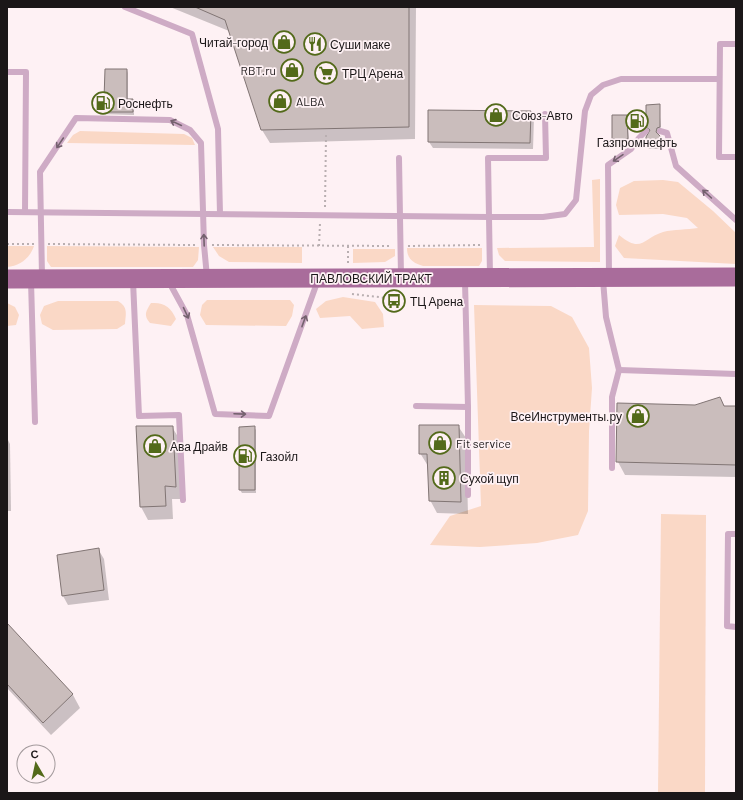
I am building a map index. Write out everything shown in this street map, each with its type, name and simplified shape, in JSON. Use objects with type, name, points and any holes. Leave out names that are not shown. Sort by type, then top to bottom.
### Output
[{"type":"main road","name":"ПАВЛОВСКИЙ ТРАКТ","points":[[7,279],[736,277]]},
{"type":"lane","points":[[125,7],[192,34],[218,129],[220,214]]},
{"type":"lane","points":[[736,44],[720,44],[719,80],[719,157],[736,157]]},
{"type":"lane","points":[[7,72],[26,72],[25,212]]},
{"type":"lane","points":[[7,212],[489,217],[543,217],[565,214],[576,200],[585,111],[591,95],[603,85],[621,79],[719,80]]},
{"type":"lane","points":[[490,277],[488,158],[546,158],[545,114]]},
{"type":"lane","points":[[35,422],[37,279],[41,212],[40,172],[76,118],[170,120],[190,130],[201,143],[204,245],[208,279]]},
{"type":"lane","points":[[612,468],[612,397],[619,370],[606,317],[608,165],[631,149],[646,131]]},
{"type":"lane","points":[[660,131],[667,133],[676,166],[736,220]]},
{"type":"lane","points":[[399,158],[401,277]]},
{"type":"lane","points":[[465,277],[468,407],[468,495]]},
{"type":"lane","points":[[167,279],[187,315],[215,414],[269,416],[319,278]]},
{"type":"lane","points":[[133,279],[139,416],[179,415],[183,500]]},
{"type":"lane","points":[[619,370],[736,374]]},
{"type":"lane","points":[[416,406],[468,407]]},
{"type":"lane","points":[[736,534],[728,534],[727,626],[736,627]]},
{"type":"path","points":[[319,246],[320,218],[325,216],[326,135]]},
{"type":"path","points":[[7,244],[319,246],[489,245]]},
{"type":"shaded area","points":[[80,131],[184,134],[192,138],[195,145],[67,143],[73,135]]},
{"type":"shaded area","points":[[600,179],[600,262],[505,261],[499,255],[497,248],[594,247],[592,180]]},
{"type":"shaded area","points":[[663,180],[678,182],[713,211],[736,233],[736,264],[624,258],[615,246],[619,235],[627,241],[638,244],[663,232],[698,228],[687,218],[663,214],[619,215],[616,205],[620,188],[634,181]]},
{"type":"shaded area","points":[[7,246],[34,246],[24,261],[7,267]]},
{"type":"shaded area","points":[[47,246],[199,247],[198,260],[193,267],[51,267],[47,261]]},
{"type":"shaded area","points":[[213,247],[302,247],[302,263],[229,262],[219,256]]},
{"type":"shaded area","points":[[407,248],[482,248],[482,261],[479,266],[423,266],[409,258]]},
{"type":"shaded area","points":[[353,249],[395,249],[395,256],[385,262],[353,263]]},
{"type":"shaded area","points":[[343,297],[375,302],[383,314],[384,327],[362,329],[350,316],[320,318],[316,309],[326,301]]},
{"type":"shaded area","points":[[207,300],[290,300],[294,305],[292,316],[286,326],[206,325],[200,315],[202,305]]},
{"type":"shaded area","points":[[58,301],[118,301],[125,308],[125,324],[117,329],[53,330],[42,324],[40,315],[44,306]]},
{"type":"shaded area","points":[[7,303],[15,307],[19,315],[16,325],[7,326]]},
{"type":"shaded area","points":[[151,303],[163,304],[172,311],[176,319],[171,326],[150,323],[146,318],[146,313]]},
{"type":"shaded area","points":[[474,305],[551,306],[572,317],[589,348],[592,388],[589,431],[588,511],[578,535],[537,543],[480,547],[430,545],[450,516],[481,506]]},
{"type":"shaded area","points":[[661,514],[706,515],[705,793],[658,793]]},
{"type":"building","name":"ТРЦ Арена","points":[[195,7],[409,7],[409,127],[261,130],[225,20]]},
{"type":"building","points":[[105,69],[127,69],[127,99],[133,99],[133,112],[97,112],[97,99],[104,99]]},
{"type":"building","points":[[660,104],[660,127],[657,128],[656,132],[660,136],[661,147],[646,147],[646,137],[650,130],[646,127],[646,105]]},
{"type":"building","points":[[428,110],[531,111],[530,143],[428,142]]},
{"type":"building","points":[[612,115],[627,115],[628,139],[612,139]]},
{"type":"building","points":[[720,397],[724,406],[736,406],[736,465],[616,462],[617,403],[695,405]]},
{"type":"building","name":"Сухой щуп","points":[[419,425],[459,425],[461,502],[429,501],[427,454],[419,454]]},
{"type":"building","points":[[136,426],[173,426],[176,487],[165,486],[166,506],[140,507]]},
{"type":"building","points":[[255,426],[255,490],[239,490],[239,427]]},
{"type":"building","points":[[99,548],[104,590],[62,596],[57,555]]},
{"type":"building","points":[[7,623],[73,694],[43,723],[7,684]]},
{"type":"place","name":"Читай-город","points":[[284,42]]},
{"type":"place","name":"Суши маке","points":[[315,44]]},
{"type":"place","name":"RBT.ru","points":[[292,70]]},
{"type":"place","name":"ТРЦ Арена","points":[[326,73]]},
{"type":"place","name":"ALBA","points":[[280,101]]},
{"type":"place","name":"Роснефть","points":[[103,103]]},
{"type":"place","name":"Союз-Авто","points":[[496,115]]},
{"type":"place","name":"Газпромнефть","points":[[637,121]]},
{"type":"place","name":"ТЦ Арена","points":[[394,301]]},
{"type":"place","name":"ВсеИнструменты.ру","points":[[638,416]]},
{"type":"place","name":"Fit service","points":[[440,443]]},
{"type":"place","name":"Ава Драйв","points":[[155,446]]},
{"type":"place","name":"Газойл","points":[[245,456]]},
{"type":"place","name":"Сухой щуп","points":[[444,478]]}]
